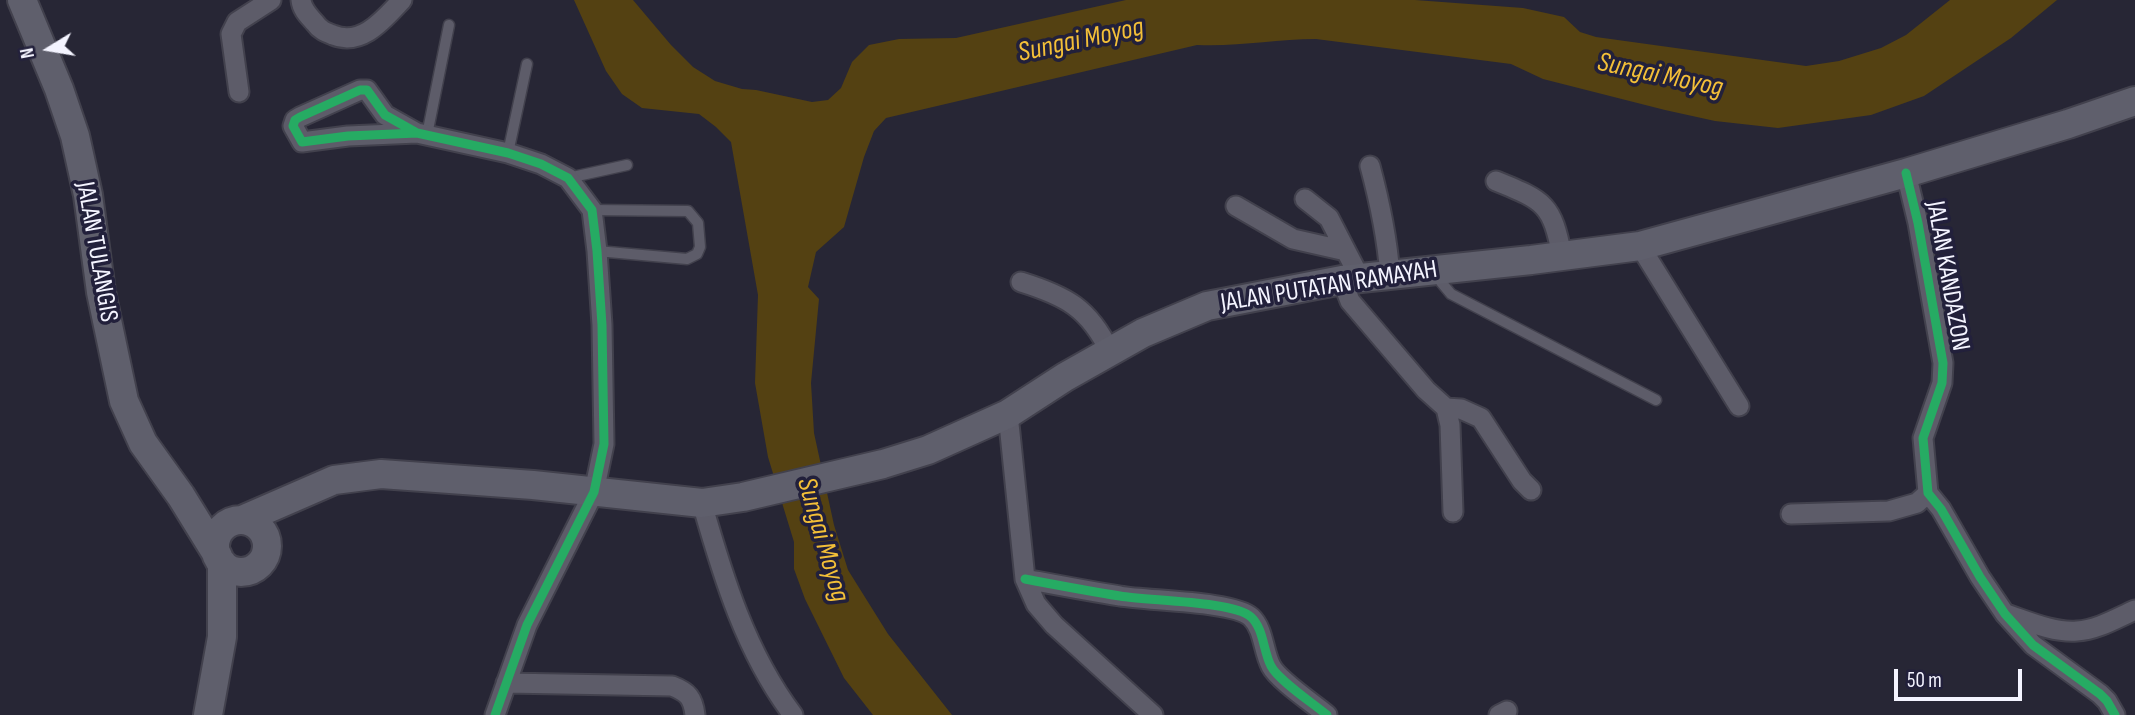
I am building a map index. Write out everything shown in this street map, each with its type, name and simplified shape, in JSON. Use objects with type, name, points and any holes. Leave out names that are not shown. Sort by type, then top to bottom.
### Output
[{"type":"main road","name":"JALAN TULANGIS","points":[[22,0],[59,89],[75,136],[88,195],[101,292],[124,401],[143,443],[229,563]]},
{"type":"main road","name":"JALAN PUTATAN RAMAYAH","points":[[238,520],[334,480],[381,474],[533,485],[702,503],[743,497],[883,464],[928,450],[1008,414],[1065,377],[1143,333],[1207,306],[1351,279],[1640,246],[1906,173],[2135,101]]},
{"type":"main road","points":[[238,520],[220,531],[215,548],[229,563],[260,564],[267,550],[267,541],[334,480]]},
{"type":"main road","name":"JALAN TULANGIS","points":[[181,496],[238,520],[251,521],[264,533],[267,541]]},
{"type":"main road","points":[[208,715],[222,637],[229,563]]},
{"type":"street","points":[[239,92],[231,34],[237,22],[271,0]]},
{"type":"street","points":[[301,0],[302,7],[319,29],[340,38],[356,37],[376,27],[402,0]]},
{"type":"street","points":[[422,134],[385,115],[367,90],[360,90],[300,117],[295,120],[293,126],[302,142],[326,138],[422,134],[508,153],[541,164],[568,178],[592,210],[597,251],[605,395],[604,444],[594,492],[527,625],[495,715]]},
{"type":"street","points":[[377,135],[385,115]]},
{"type":"street","points":[[1370,166],[1385,229],[1390,275]]},
{"type":"street","name":"JALAN KANDAZON","points":[[1906,173],[1918,223],[1943,363],[1942,383],[1923,438],[1928,493]]},
{"type":"street","points":[[1496,181],[1529,194],[1550,212],[1562,256]]},
{"type":"street","points":[[1306,199],[1329,218],[1346,251],[1351,279],[1350,301],[1426,390],[1446,408],[1450,425],[1453,512]]},
{"type":"street","points":[[1236,206],[1293,239],[1346,251]]},
{"type":"street","points":[[1640,246],[1739,406]]},
{"type":"street","points":[[1021,282],[1056,293],[1082,311],[1100,332],[1110,352]]},
{"type":"street","points":[[1446,408],[1461,409],[1481,418],[1516,473],[1531,489]]},
{"type":"street","points":[[1008,414],[1025,579],[1036,604],[1054,625],[1153,715]]},
{"type":"street","points":[[1791,514],[1889,511],[1917,503],[1928,493],[1941,509],[2005,614],[2033,645],[2100,694],[2115,715]]},
{"type":"street","points":[[702,503],[717,557],[751,647],[779,697],[793,715]]},
{"type":"street","points":[[1025,579],[1122,597],[1225,607],[1242,612],[1251,617],[1259,630],[1271,668],[1327,715]]},
{"type":"street","points":[[2005,614],[2063,630],[2077,631],[2098,627],[2135,610]]},
{"type":"street","points":[[506,683],[673,686],[684,690],[692,699],[695,715]]},
{"type":"lane","points":[[422,134],[449,25]]},
{"type":"lane","points":[[508,153],[527,64]]},
{"type":"lane","points":[[568,178],[627,165]]},
{"type":"lane","points":[[592,210],[688,211],[698,223],[700,247],[697,254],[687,259],[597,251]]},
{"type":"lane","points":[[1437,270],[1441,282],[1451,293],[1656,400]]},
{"type":"water","name":"Sungai Moyog","points":[[574,0],[633,0],[693,67],[715,81],[742,89],[812,102],[828,100],[841,88],[852,62],[869,45],[899,39],[956,38],[1126,0],[1415,0],[1523,8],[1564,17],[1580,32],[1596,37],[1806,66],[1839,61],[1881,48],[1906,35],[1950,0],[2057,0],[2011,38],[1924,96],[1871,115],[1778,128],[1715,121],[1665,110],[1543,79],[1511,64],[1316,39],[1197,45],[886,118],[874,131],[844,227],[816,252],[808,287],[819,299],[811,383],[814,433],[834,525],[848,570],[888,634],[952,715],[873,715],[844,678],[805,599],[794,569],[794,542],[768,457],[755,383],[758,295],[731,142],[699,114],[642,108],[622,94],[606,71]]},
{"type":"cycle path","points":[[417,133],[385,115],[367,90],[360,90],[300,117],[295,120],[293,126],[302,142],[348,136],[417,133],[508,153],[541,164],[568,178],[592,210],[602,325],[604,444],[594,492],[527,625],[495,715]]},
{"type":"cycle path","points":[[1906,173],[1918,223],[1943,363],[1942,383],[1923,438],[1928,493],[1941,509],[2005,614],[2033,645],[2100,694],[2115,715]]},
{"type":"cycle path","points":[[1025,579],[1120,596],[1209,605],[1242,612],[1255,622],[1275,672],[1327,715]]}]
